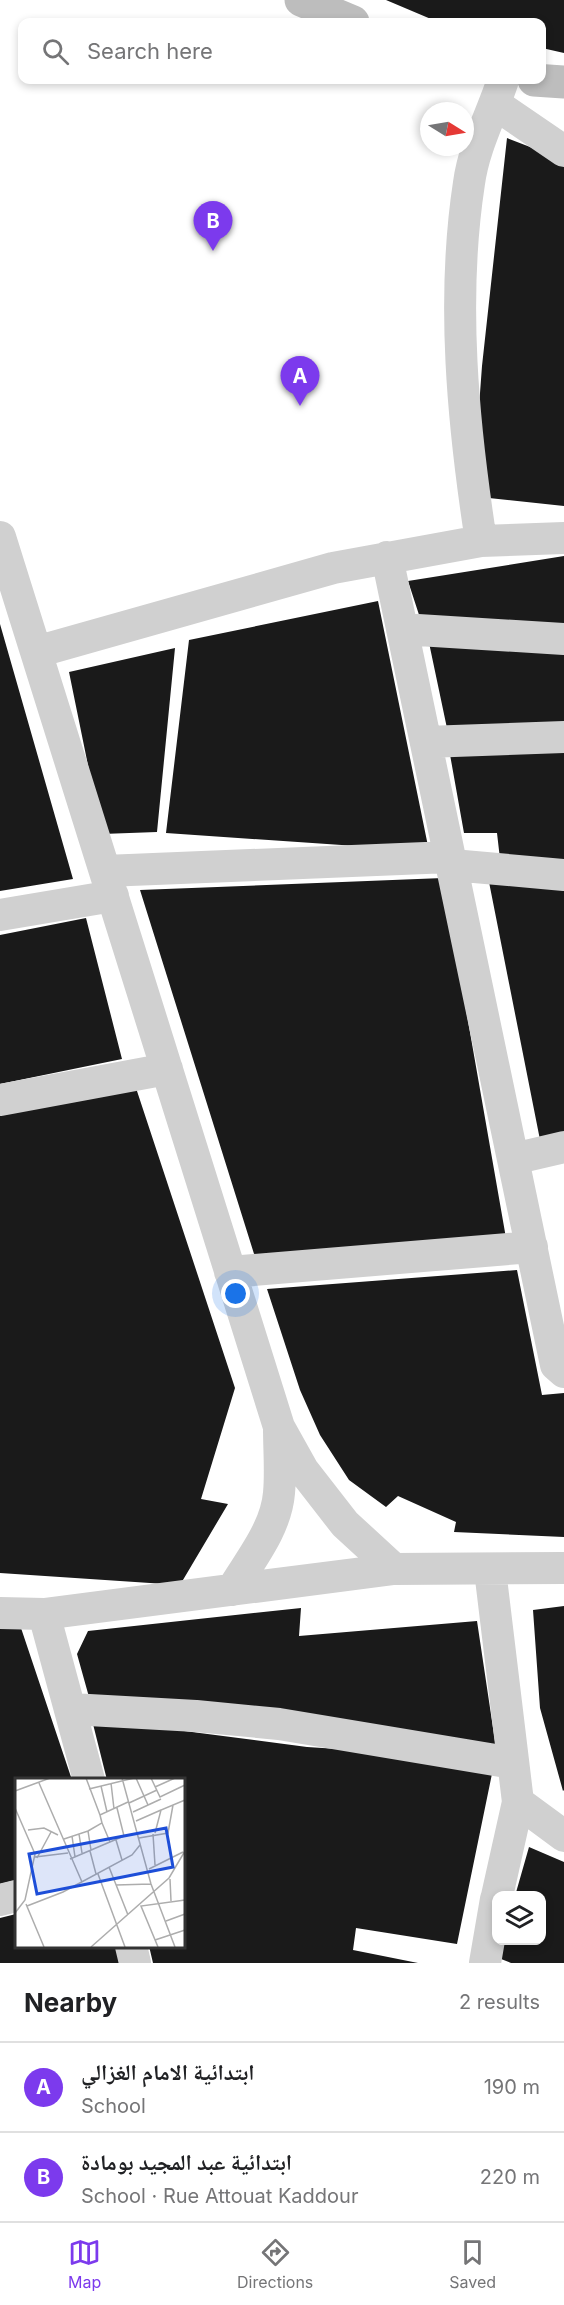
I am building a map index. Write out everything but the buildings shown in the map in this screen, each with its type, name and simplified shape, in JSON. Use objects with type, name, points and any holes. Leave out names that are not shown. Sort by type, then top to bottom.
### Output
[{"type":"street","points":[[301,0],[344,18]]},
{"type":"street","points":[[546,81],[564,82]]},
{"type":"street","points":[[481,541],[473,490],[460,341],[461,277],[468,183],[474,155],[499,92],[564,151]]},
{"type":"street","points":[[0,537],[279,1427],[303,1470],[345,1524],[394,1569]]},
{"type":"street","points":[[36,652],[333,568],[481,541],[564,538]]},
{"type":"street","points":[[387,557],[556,1365],[564,1372]]},
{"type":"street","points":[[402,628],[564,639]]},
{"type":"street","points":[[426,742],[564,737]]},
{"type":"street","points":[[0,915],[109,883],[451,861],[564,875]]},
{"type":"street","points":[[0,1100],[167,1069]]},
{"type":"street","points":[[513,1159],[564,1147]]},
{"type":"street","points":[[230,1272],[532,1247]]},
{"type":"street","points":[[232,1590],[263,1540],[273,1518],[279,1495],[279,1427]]},
{"type":"street","points":[[0,1613],[44,1614],[394,1569],[564,1568]]},
{"type":"street","points":[[490,1570],[518,1802],[498,1891]]},
{"type":"street","points":[[44,1614],[88,1778]]},
{"type":"street","points":[[71,1709],[196,1716],[279,1724],[513,1763]]},
{"type":"street","points":[[518,1802],[564,1836]]},
{"type":"street","points":[[0,1900],[15,1896]]},
{"type":"street","points":[[485,1963],[492,1924]]},
{"type":"street","points":[[131,1948],[135,1963]]},
{"type":"place","name":"ابتدائية عبد المجيد بومادة","points":[[213,251]]},
{"type":"place","name":"ابتدائية الامام الغزالي","points":[[300,406]]}]
